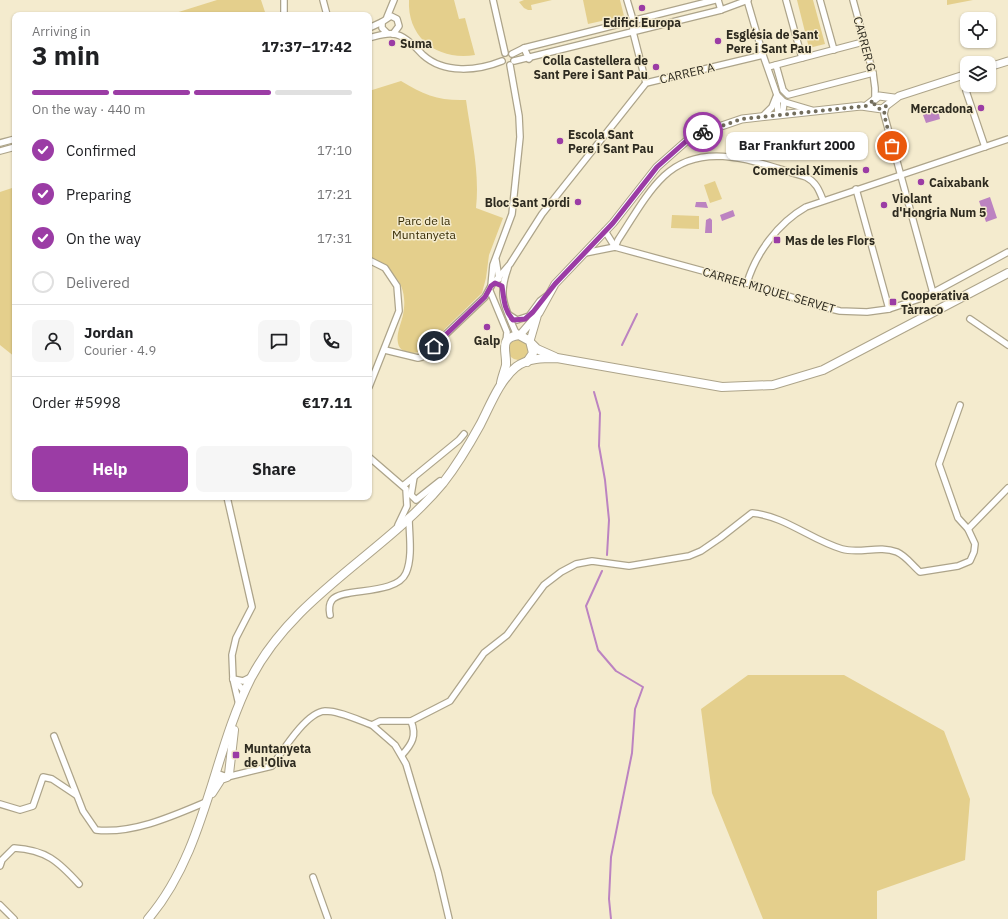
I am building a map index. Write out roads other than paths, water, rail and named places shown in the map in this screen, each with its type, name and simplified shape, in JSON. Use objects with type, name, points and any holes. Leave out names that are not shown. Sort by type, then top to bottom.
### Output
[{"type":"main road","points":[[499,388],[514,369],[524,363],[535,359],[558,358],[722,387],[773,385],[823,370],[1008,273]]},
{"type":"main road","points":[[148,919],[165,897],[180,870],[206,802],[239,705],[252,677],[275,641],[294,619],[432,495],[453,470],[479,428],[499,388],[506,365],[506,342],[511,337],[519,335],[531,342],[537,348],[558,358]]},
{"type":"main road","points":[[505,355],[511,363],[524,363],[533,353],[531,342]]},
{"type":"main road","points":[[206,802],[221,779],[230,774],[235,718]]},
{"type":"street","points":[[284,0],[284,12]]},
{"type":"street","points":[[323,0],[326,12]]},
{"type":"street","points":[[372,27],[382,22],[387,17],[394,0]]},
{"type":"street","points":[[493,0],[505,52],[502,56],[504,65],[721,10],[748,0],[763,55],[777,95],[778,114]]},
{"type":"street","points":[[627,0],[633,20],[633,32],[646,83]]},
{"type":"street","points":[[505,52],[512,54],[524,48],[717,0],[721,10]]},
{"type":"street","points":[[786,0],[802,58]]},
{"type":"street","points":[[820,0],[834,50]]},
{"type":"street","name":"CARRER G","points":[[853,0],[879,98]]},
{"type":"street","points":[[387,17],[394,17],[399,22],[398,29],[393,34]]},
{"type":"street","points":[[382,22],[382,28],[386,33]]},
{"type":"street","points":[[372,37],[386,33],[393,34],[409,42],[434,63],[447,68],[461,69],[502,61]]},
{"type":"street","points":[[768,67],[863,42]]},
{"type":"street","points":[[524,48],[529,59]]},
{"type":"street","points":[[506,342],[507,332],[492,290],[496,262],[512,214],[520,137],[520,116],[512,54]]},
{"type":"street","name":"CARRER A","points":[[492,290],[499,277],[510,264],[551,202],[646,83],[763,55]]},
{"type":"street","points":[[996,65],[1008,61]]},
{"type":"street","points":[[776,65],[783,90],[788,95],[873,73]]},
{"type":"street","points":[[866,106],[879,98],[894,98],[960,76]]},
{"type":"street","points":[[967,92],[985,147]]},
{"type":"street","points":[[777,95],[784,102],[811,110]]},
{"type":"street","points":[[764,116],[772,107],[777,95]]},
{"type":"street","points":[[879,98],[874,105],[883,108]]},
{"type":"street","points":[[879,98],[887,100],[883,108],[933,293]]},
{"type":"street","points":[[496,262],[502,287],[502,296],[508,314],[519,335],[538,313],[555,284],[605,231],[657,167],[692,136],[742,119],[811,110],[866,106],[883,108],[894,98]]},
{"type":"street","points":[[778,114],[783,110],[784,102]]},
{"type":"street","points":[[747,283],[751,268],[776,233],[800,210],[823,200],[1008,139]]},
{"type":"street","points":[[0,143],[12,140]]},
{"type":"street","points":[[0,152],[12,148]]},
{"type":"street","points":[[615,247],[618,240],[658,183],[671,170],[694,158],[720,155],[753,162],[806,177],[819,189],[823,200]]},
{"type":"street","points":[[856,189],[889,309]]},
{"type":"street","points":[[605,231],[615,247]]},
{"type":"street","name":"CARRER MIQUEL SERVET","points":[[584,254],[615,247],[747,283],[840,311],[867,312],[889,309],[908,304],[933,293],[1008,252]]},
{"type":"street","points":[[372,262],[384,268],[397,286],[399,312],[385,350],[372,378]]},
{"type":"street","points":[[496,262],[501,268],[510,264]]},
{"type":"street","name":"CARRER A","points":[[502,287],[510,264]]},
{"type":"street","points":[[492,290],[500,294],[502,287]]},
{"type":"street","points":[[385,350],[418,358],[422,357],[492,290],[502,287]]},
{"type":"street","points":[[508,314],[513,320],[525,319],[548,295]]},
{"type":"street","points":[[531,342],[538,313]]},
{"type":"street","points":[[970,319],[1008,345]]},
{"type":"street","points":[[372,725],[380,721],[411,721],[450,701],[484,652],[507,635],[544,585],[561,572],[576,564],[592,561],[629,566],[689,556],[701,551],[752,513],[763,514],[784,522],[843,549],[877,549],[896,552],[903,556],[920,572],[958,566],[970,561],[974,552],[975,544],[968,530],[958,518],[939,464],[960,405]]},
{"type":"street","points":[[404,485],[459,440],[464,434]]},
{"type":"street","points":[[372,459],[404,485],[408,492],[407,506],[397,528]]},
{"type":"street","points":[[407,506],[420,499],[453,470]]},
{"type":"street","points":[[414,477],[411,495],[416,500]]},
{"type":"street","points":[[968,530],[1008,488]]},
{"type":"street","points":[[228,500],[252,607],[236,638],[232,655],[232,679],[239,705]]},
{"type":"street","points":[[330,615],[329,606],[332,600],[338,595],[372,591],[399,581],[406,574],[410,553],[409,517]]},
{"type":"street","points":[[232,679],[243,681],[252,677]]},
{"type":"street","points":[[232,679],[245,692]]},
{"type":"street","points":[[234,690],[245,692]]},
{"type":"street","points":[[216,771],[230,774],[272,766],[297,730],[316,715],[324,711],[343,715],[372,725],[395,745],[402,756],[438,872],[449,919]]},
{"type":"street","points":[[402,756],[414,739],[414,730],[411,721]]},
{"type":"street","points":[[54,736],[82,811],[96,830],[105,831],[135,826],[170,817],[206,802]]},
{"type":"street","points":[[0,804],[20,810],[33,806],[43,777],[52,779],[76,796]]},
{"type":"street","points":[[0,866],[2,860],[14,848],[26,849],[48,856],[65,869],[79,884]]},
{"type":"street","points":[[313,877],[328,919]]},
{"type":"street","points":[[0,905],[14,919]]},
{"type":"waterway","points":[[622,345],[637,314]]},
{"type":"waterway","points":[[594,392],[600,413],[599,446],[605,480],[609,520],[607,555]]},
{"type":"waterway","points":[[602,571],[586,606],[598,650],[616,671],[643,687],[635,709],[632,753],[611,857],[609,899],[611,919]]},
{"type":"place","name":"Edifici Europa","points":[[642,8]]},
{"type":"place","name":"Església de Sant Pere i Sant Pau","points":[[718,41]]},
{"type":"place","name":"Suma","points":[[392,43]]},
{"type":"place","name":"Colla Castellera de Sant Pere i Sant Pau","points":[[656,67]]},
{"type":"place","name":"Mercadona","points":[[981,108]]},
{"type":"place","name":"Escola Sant Pere i Sant Pau","points":[[560,141]]},
{"type":"place","name":"Bar Frankfurt 2000","points":[[892,146]]},
{"type":"place","name":"Comercial Ximenis","points":[[866,170]]},
{"type":"place","name":"Caixabank","points":[[921,182]]},
{"type":"place","name":"Bloc Sant Jordi","points":[[578,202]]},
{"type":"place","name":"Violant d'Hongria Num 5","points":[[884,205]]},
{"type":"place","name":"Mas de les Flors","points":[[777,240]]},
{"type":"place","name":"Cooperativa Tàrraco","points":[[893,302]]},
{"type":"place","name":"Galp","points":[[487,327]]},
{"type":"place","name":"Muntanyeta de l'Oliva","points":[[236,755]]},
{"type":"park label","name":"Parc de la Muntanyeta","points":[[424,227]]}]
